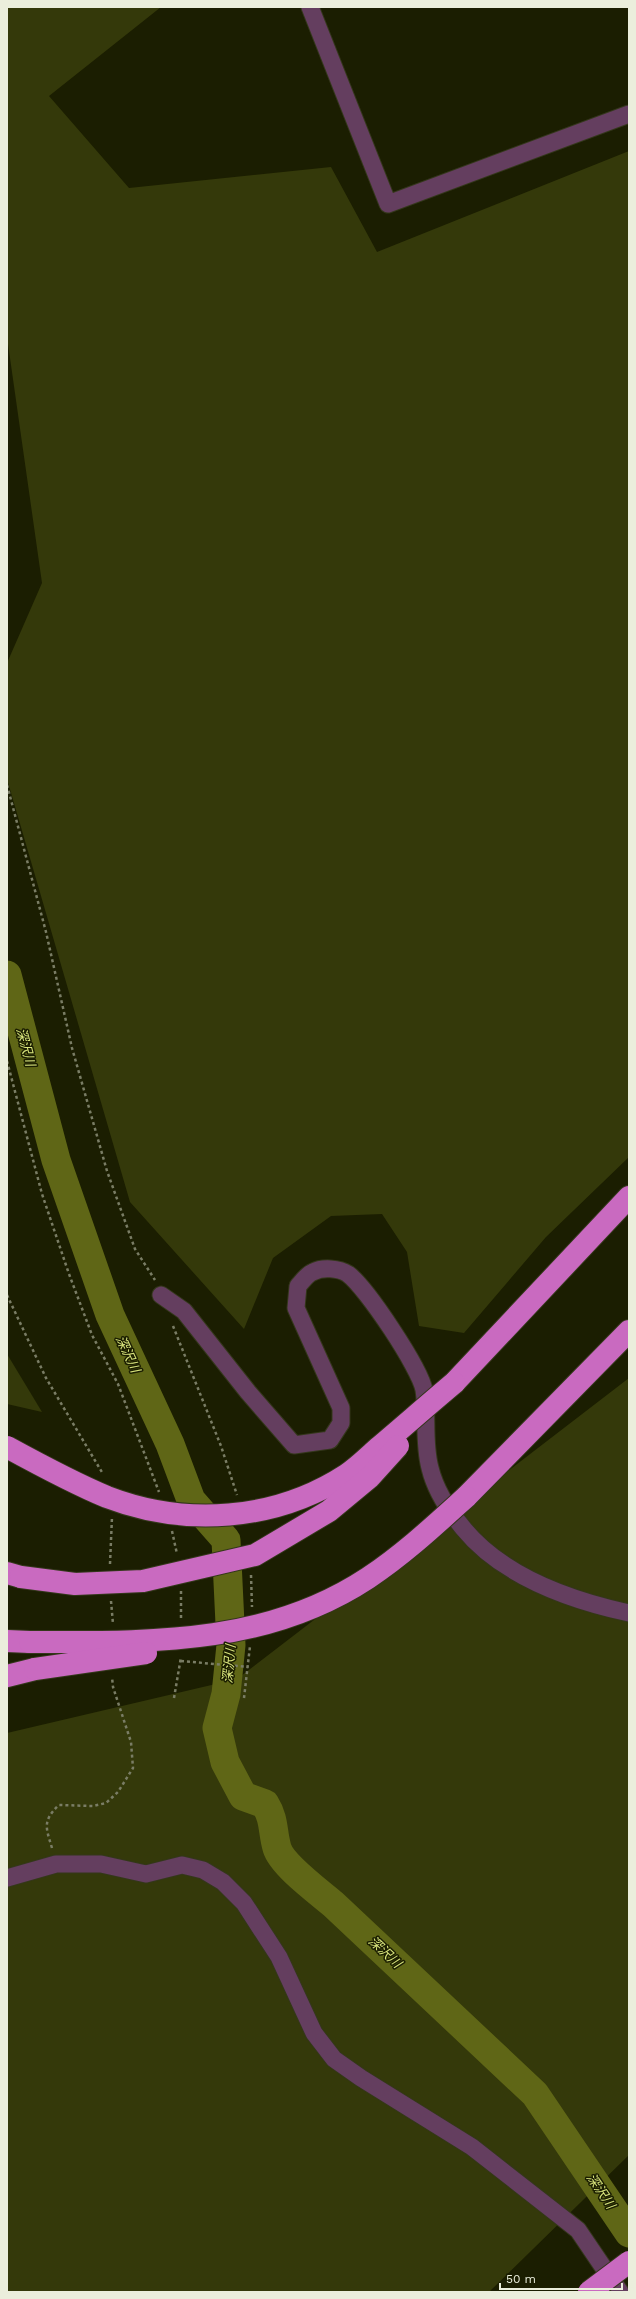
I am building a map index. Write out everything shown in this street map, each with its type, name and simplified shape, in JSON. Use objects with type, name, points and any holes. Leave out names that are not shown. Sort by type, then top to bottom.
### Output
[{"type":"highway","points":[[14,1575],[75,1584],[143,1581],[255,1555],[329,1511],[370,1477],[454,1383],[629,1197]]},
{"type":"highway","points":[[7,1676],[35,1669],[199,1644],[247,1628],[285,1618],[325,1601],[367,1579],[415,1544],[466,1497],[629,1330]]},
{"type":"highway","points":[[7,1447],[73,1482],[138,1507],[167,1513],[203,1516],[236,1515],[275,1507],[314,1493],[346,1475],[454,1383]]},
{"type":"highway","points":[[7,1641],[145,1642],[200,1637],[247,1628]]},
{"type":"highway","points":[[589,2292],[629,2262]]},
{"type":"street","points":[[310,7],[388,204],[629,114]]},
{"type":"street","points":[[161,1295],[184,1311],[248,1392],[294,1445],[330,1440],[341,1423],[341,1408],[296,1308],[298,1286],[312,1272],[330,1269],[348,1274],[367,1295],[414,1364],[424,1389],[430,1468],[439,1491],[462,1527],[482,1550],[507,1567],[558,1593],[594,1606],[629,1613]]},
{"type":"street","points":[[7,1878],[56,1864],[101,1864],[146,1874],[182,1865],[203,1870],[223,1882],[244,1903],[279,1956],[314,2033],[334,2059],[361,2078],[472,2147],[578,2230],[620,2292]]},
{"type":"path","points":[[7,785],[44,925],[72,1048],[107,1172],[135,1249],[152,1272],[161,1295]]},
{"type":"path","points":[[7,1061],[42,1194],[67,1267],[92,1335],[118,1384],[161,1498]]},
{"type":"path","points":[[172,1322],[221,1446],[238,1498]]},
{"type":"path","points":[[171,1527],[177,1555]]},
{"type":"path","points":[[244,1698],[247,1667],[247,1628],[253,1584],[251,1570]]},
{"type":"path","points":[[180,1586],[181,1624]]},
{"type":"path","points":[[174,1698],[181,1654]]},
{"type":"path","points":[[180,1661],[247,1667]]},
{"type":"green space","points":[[7,7],[161,7],[49,96],[129,188],[331,167],[377,252],[629,151],[629,1157],[546,1237],[464,1333],[419,1326],[407,1252],[382,1214],[331,1216],[273,1258],[244,1329],[130,1202],[7,779],[7,663],[42,583],[7,337]]},
{"type":"green space","points":[[7,1354],[42,1412],[7,1404]]},
{"type":"green space","points":[[629,1378],[629,2155],[489,2292],[7,2292],[7,1733],[237,1679]]},
{"type":"waterway","name":"深沢川","points":[[7,975],[56,1160],[110,1315],[170,1444],[191,1500],[226,1540],[231,1645],[226,1694],[217,1728],[225,1762],[243,1796],[265,1804],[272,1820],[277,1848],[280,1855],[293,1870],[333,1904],[535,2094],[629,2233]]}]
